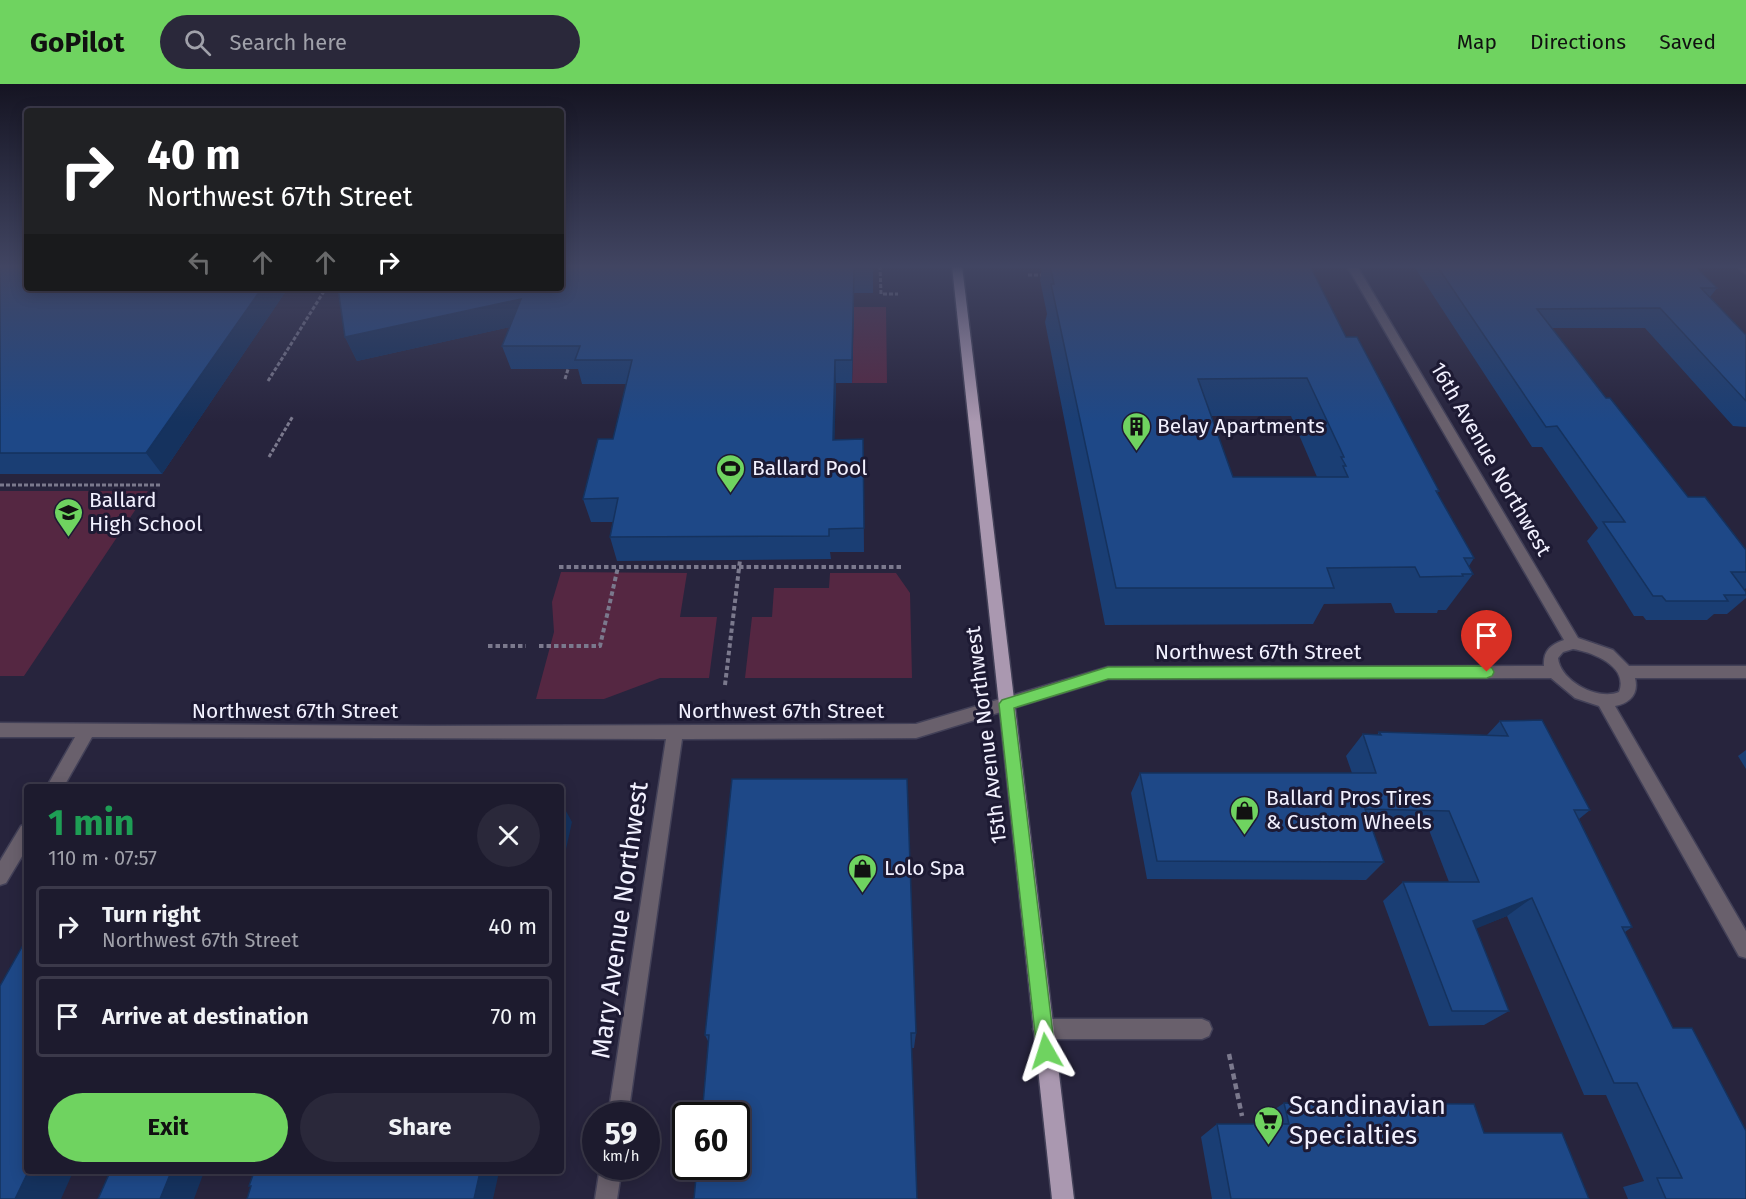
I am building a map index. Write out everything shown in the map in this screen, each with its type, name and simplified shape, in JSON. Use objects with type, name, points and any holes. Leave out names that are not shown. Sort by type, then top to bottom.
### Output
[{"type":"main road","name":"15th Avenue Northwest","points":[[963,318],[1063,1199]]},
{"type":"street","name":"16th Avenue Northwest","points":[[1382,318],[1572,643]]},
{"type":"street","points":[[1572,643],[1599,650],[1612,657],[1625,672],[1630,686],[1626,694],[1620,699],[1604,701],[1585,697],[1562,683],[1554,672],[1551,657],[1554,650],[1572,643]]},
{"type":"street","name":"Northwest 67th Street","points":[[0,730],[916,731],[1108,673],[1554,672]]},
{"type":"street","points":[[1625,672],[1746,672]]},
{"type":"street","points":[[1604,701],[1746,949]]},
{"type":"street","points":[[56,784],[87,731]]},
{"type":"street","name":"Mary Avenue Northwest","points":[[620,1102],[675,732]]},
{"type":"street","points":[[0,877],[24,837]]},
{"type":"street","points":[[1043,1029],[1202,1029]]},
{"type":"street","points":[[606,1199],[609,1180]]},
{"type":"path","points":[[268,381],[307,318]]},
{"type":"path","points":[[565,379],[571,359]]},
{"type":"path","points":[[269,457],[293,416]]},
{"type":"path","points":[[0,485],[162,485]]},
{"type":"path","points":[[725,685],[740,560]]},
{"type":"path","points":[[559,567],[901,567]]},
{"type":"path","points":[[539,646],[600,646],[618,567]]},
{"type":"path","points":[[488,646],[526,646]]},
{"type":"path","points":[[1229,1054],[1242,1116]]},
{"type":"shaded area","points":[[854,318],[886,318],[887,383],[852,383]]},
{"type":"shaded area","points":[[0,491],[148,491],[24,676],[0,676]]},
{"type":"shaded area","points":[[561,572],[687,573],[680,617],[717,617],[709,678],[660,678],[604,699],[536,699],[554,632],[552,602]]},
{"type":"shaded area","points":[[830,573],[896,573],[910,593],[912,678],[745,678],[752,617],[772,617],[774,588],[829,588]]},
{"type":"building","points":[[0,318],[241,318],[146,453],[0,453]]},
{"type":"building","points":[[342,318],[433,318],[345,337]]},
{"type":"building","points":[[513,318],[853,318],[852,360],[835,360],[833,440],[863,439],[864,528],[829,529],[829,536],[610,537],[618,498],[583,499],[598,439],[613,439],[632,360],[575,360],[580,346],[502,346]]},
{"type":"building","points":[[1058,318],[1336,318],[1346,337],[1357,337],[1439,491],[1436,491],[1474,558],[1464,558],[1473,574],[1462,574],[1463,576],[1420,577],[1415,567],[1327,568],[1334,588],[1116,588]],"holes":[[[1307,378],[1344,457],[1341,457],[1348,477],[1233,477],[1198,379]]]},
{"type":"building","points":[[1472,318],[1544,318],[1606,398],[1610,398],[1688,497],[1705,497],[1746,550],[1746,572],[1731,572],[1746,595],[1724,595],[1728,601],[1666,601],[1662,596],[1653,596],[1603,522],[1625,522],[1557,426],[1546,427]]},
{"type":"building","points":[[1669,318],[1730,318],[1746,335],[1746,401]]},
{"type":"building","points":[[1542,720],[1590,810],[1574,810],[1632,927],[1622,927],[1673,1028],[1692,1028],[1746,1131],[1746,1199],[1666,1199],[1657,1178],[1682,1178],[1637,1083],[1614,1083],[1532,898],[1473,921],[1509,1011],[1452,1011],[1403,882],[1479,882],[1449,811],[1365,809],[1384,862],[1157,861],[1140,773],[1376,773],[1363,734],[1381,735],[1379,732],[1508,736],[1500,721]]},
{"type":"building","points":[[732,779],[907,779],[916,1033],[911,1033],[917,1199],[694,1199],[696,1180],[750,1180],[750,1102],[703,1102],[709,1035],[705,1035]]},
{"type":"building","points":[[24,943],[24,1174],[27,1174],[15,1199],[0,1199],[0,986]]},
{"type":"building","points":[[1284,1103],[1474,1104],[1484,1133],[1562,1133],[1589,1199],[1231,1199],[1217,1124],[1289,1124]]},
{"type":"building","points":[[109,1174],[170,1174],[160,1199],[98,1199]]},
{"type":"building","points":[[253,1174],[480,1174],[474,1199],[247,1199],[251,1186],[249,1186]]},
{"type":"place","name":"Belay Apartments","points":[[1136,452]]},
{"type":"place","name":"Ballard Pool","points":[[731,494]]},
{"type":"place","name":"Ballard High School","points":[[68,538]]},
{"type":"place","name":"Ballard Pros Tires & Custom Wheels","points":[[1245,836]]},
{"type":"place","name":"Lolo Spa","points":[[863,894]]},
{"type":"place","name":"Scandinavian Specialties","points":[[1268,1146]]},
{"type":"route","points":[[1046,1051],[1007,704],[1108,673],[1487,672]]}]
